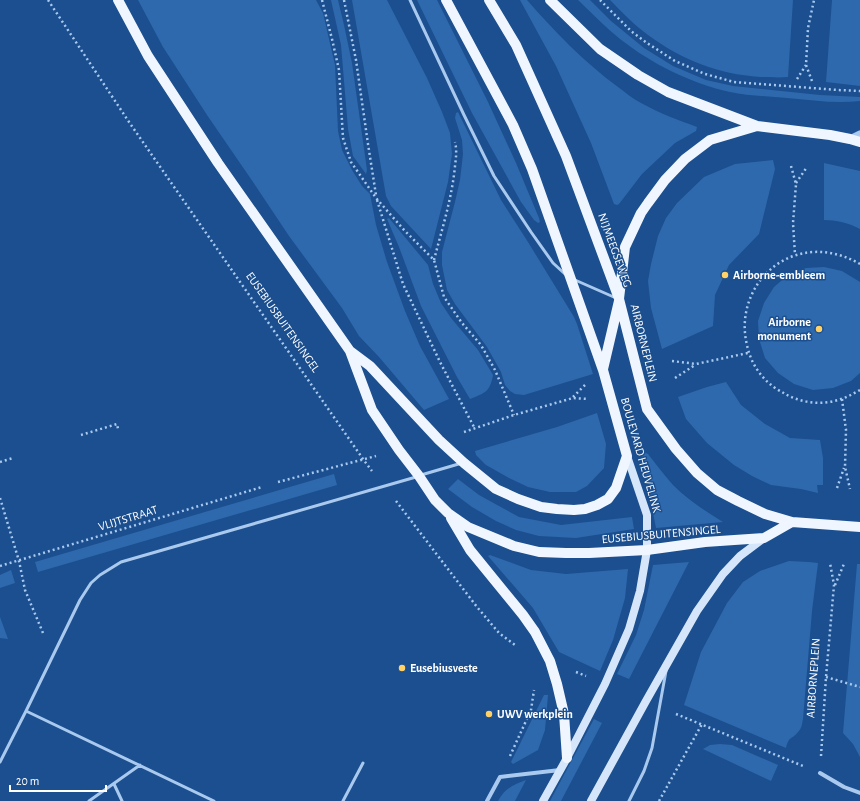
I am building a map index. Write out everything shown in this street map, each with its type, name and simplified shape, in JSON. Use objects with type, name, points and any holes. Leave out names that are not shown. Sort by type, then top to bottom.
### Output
[{"type":"main road","name":"EUSEBIUSBUITENSINGEL","points":[[118,0],[148,56],[218,163],[350,351],[372,410],[435,500],[448,513],[468,528],[514,546],[539,552],[589,553],[647,550],[705,542],[764,538]]},
{"type":"main road","points":[[446,0],[513,125],[532,169],[603,370]]},
{"type":"main road","name":"NIJMEEGSEWEG","points":[[489,0],[516,45],[566,156],[619,299]]},
{"type":"main road","points":[[550,0],[600,49],[638,75],[668,92],[757,126]]},
{"type":"main road","name":"AIRBORNEPLEIN","points":[[855,140],[830,135],[757,126],[710,140],[685,159],[665,180],[642,213],[625,247],[619,299],[647,409],[676,449],[696,473],[716,490],[765,514],[792,522],[860,527]]},
{"type":"main road","name":"BOULEVARD HEUVELINK","points":[[543,801],[605,684],[629,629],[640,591],[647,550],[647,516],[603,370],[619,299]]},
{"type":"main road","name":"EUSEBIUSBUITENSINGEL","points":[[350,351],[370,366],[439,440],[464,463],[496,489],[518,499],[541,507],[557,510],[585,509],[597,506],[608,500],[616,488],[628,456]]},
{"type":"main road","points":[[448,513],[470,550],[535,632],[550,661],[564,714],[567,758]]},
{"type":"main road","points":[[591,801],[620,746],[698,611],[723,574],[740,556],[764,538],[792,522]]},
{"type":"street","points":[[855,140],[860,134]]},
{"type":"street","points":[[487,801],[500,777],[560,770]]},
{"type":"street","points":[[820,773],[844,787],[860,793]]},
{"type":"lane","name":"NIJMEEGSEWEG","points":[[410,0],[464,116],[494,176],[522,219],[553,263],[570,278],[619,299]]},
{"type":"lane","points":[[0,762],[80,600],[91,583],[100,575],[121,562],[464,463]]},
{"type":"lane","points":[[629,801],[644,771],[652,748],[668,663]]},
{"type":"lane","points":[[26,711],[214,801]]},
{"type":"lane","points":[[343,801],[363,763]]},
{"type":"lane","points":[[89,801],[140,765]]},
{"type":"lane","points":[[114,784],[122,801]]},
{"type":"path","name":"EUSEBIUSBUITENSINGEL","points":[[48,0],[129,122],[363,459],[481,612],[499,634],[515,645],[519,650]]},
{"type":"path","points":[[322,0],[339,70],[343,138],[351,162],[376,198],[405,231],[434,260],[444,297],[462,323],[481,345],[495,370],[514,415]]},
{"type":"path","points":[[344,0],[356,60],[376,198],[403,284],[474,429],[514,415],[573,398],[592,400]]},
{"type":"path","points":[[600,0],[631,31],[647,43],[675,60],[705,74],[734,82],[860,91]]},
{"type":"path","points":[[812,81],[806,65],[808,28],[814,0]]},
{"type":"path","points":[[797,79],[806,65]]},
{"type":"path","points":[[434,260],[454,179],[456,154],[454,138]]},
{"type":"path","points":[[791,166],[796,184],[793,223],[795,255]]},
{"type":"path","points":[[796,184],[807,167]]},
{"type":"path","points":[[860,264],[848,257],[828,252],[813,252],[795,255],[778,264],[758,282],[751,294],[744,317],[744,336],[748,353],[758,371],[770,384],[790,397],[818,403],[842,399],[860,390]]},
{"type":"path","name":"AIRBORNEPLEIN","points":[[672,361],[696,364],[748,353]]},
{"type":"path","name":"AIRBORNEPLEIN","points":[[675,378],[696,364]]},
{"type":"path","points":[[573,398],[587,384]]},
{"type":"path","points":[[842,399],[846,430],[845,467],[850,489]]},
{"type":"path","points":[[81,435],[117,424],[118,429]]},
{"type":"path","points":[[0,462],[13,458]]},
{"type":"path","points":[[278,482],[363,459]]},
{"type":"path","points":[[837,488],[845,467]]},
{"type":"path","name":"VLIJTSTRAAT","points":[[0,566],[262,487]]},
{"type":"path","points":[[0,498],[19,561],[25,590],[53,656]]},
{"type":"path","name":"AIRBORNEPLEIN","points":[[820,773],[826,676],[834,585],[830,563]]},
{"type":"path","name":"AIRBORNEPLEIN","points":[[834,585],[844,564]]},
{"type":"path","points":[[826,676],[860,687]]},
{"type":"path","points":[[500,777],[531,710],[535,688]]},
{"type":"path","points":[[659,801],[702,724],[820,773]]},
{"type":"shaded area","points":[[138,0],[316,0],[323,13],[335,65],[338,131],[342,150],[362,186],[370,194],[376,225],[387,262],[405,311],[420,346],[449,399],[424,410],[359,336],[342,308],[289,236],[207,115],[163,47]]},
{"type":"shaded area","points":[[331,0],[338,0],[352,63],[367,170],[366,174],[353,156],[348,129],[341,45]]},
{"type":"shaded area","points":[[352,0],[387,0],[427,78],[450,133],[452,154],[448,182],[431,249],[391,206],[386,196]]},
{"type":"shaded area","points":[[417,0],[437,0],[488,102],[516,163],[540,222],[538,223],[534,220],[521,202],[472,113]]},
{"type":"shaded area","points":[[520,0],[527,0],[559,35],[582,57],[605,77],[632,97],[648,107],[697,127],[696,131],[675,143],[642,174],[617,205],[614,204],[591,143],[556,66]]},
{"type":"shaded area","points":[[578,0],[590,0],[611,21],[644,48],[673,66],[706,80],[733,86],[820,95],[860,97],[860,101],[824,101],[744,94],[715,88],[686,78],[645,57],[632,48],[609,30]]},
{"type":"shaded area","points":[[610,0],[793,0],[788,77],[760,77],[730,73],[687,58],[674,52],[643,31]]},
{"type":"shaded area","points":[[832,0],[860,0],[860,86],[826,82]]},
{"type":"shaded area","points":[[458,112],[501,200],[574,317],[593,374],[524,395],[515,394],[505,385],[501,372],[487,347],[455,304],[447,290],[442,265],[442,252],[460,180],[463,154],[462,140],[455,118],[456,113]]},
{"type":"shaded area","points":[[773,160],[775,169],[759,234],[729,265],[715,295],[713,326],[662,349],[651,308],[648,281],[658,236],[666,218],[677,203],[704,177],[735,164]]},
{"type":"shaded area","points":[[824,163],[860,171],[860,229],[842,222],[824,220]]},
{"type":"shaded area","points":[[389,218],[428,265],[433,284],[441,303],[451,318],[478,350],[493,375],[490,385],[483,393],[470,399],[457,377],[421,306],[387,219]]},
{"type":"shaded area","points":[[824,267],[842,271],[860,282],[860,373],[851,381],[833,388],[813,390],[794,384],[778,373],[765,358],[759,339],[758,321],[764,303],[774,287],[788,275],[806,268]]},
{"type":"shaded area","points":[[726,382],[741,405],[765,424],[790,438],[820,440],[823,458],[823,485],[817,485],[818,493],[771,485],[752,476],[734,465],[707,443],[686,419],[678,397]]},
{"type":"shaded area","points":[[597,413],[606,444],[604,468],[587,486],[576,492],[550,492],[528,487],[486,465],[476,455],[475,451],[557,427]]},
{"type":"shaded area","points":[[644,452],[648,454],[670,481],[685,496],[723,522],[656,528],[641,453]]},
{"type":"shaded area","points":[[334,474],[337,485],[38,572],[35,562]]},
{"type":"shaded area","points":[[458,479],[479,495],[519,517],[561,525],[632,517],[634,529],[576,538],[539,536],[516,530],[496,521],[472,507],[448,489]]},
{"type":"shaded area","points":[[490,555],[531,570],[566,574],[628,569],[625,598],[613,640],[600,671],[559,652],[533,608],[488,556]]},
{"type":"shaded area","points":[[789,561],[818,563],[812,611],[802,726],[790,739],[786,748],[684,705],[701,652],[727,603],[743,582],[760,571]]},
{"type":"shaded area","points":[[689,562],[629,679],[617,674],[636,635],[644,610],[653,565]]},
{"type":"shaded area","points":[[857,564],[860,564],[860,757],[853,744],[843,733]]},
{"type":"shaded area","points":[[11,570],[15,583],[0,588],[0,575]]},
{"type":"shaded area","points":[[0,617],[8,639],[0,638]]},
{"type":"shaded area","points":[[544,695],[548,695],[545,730],[538,750],[513,764],[511,762]]},
{"type":"shaded area","points":[[594,719],[602,723],[561,801],[550,801]]},
{"type":"shaded area","points":[[710,745],[732,745],[778,765],[771,781],[703,749]]},
{"type":"shaded area","points":[[526,780],[515,801],[498,801],[510,788]]},
{"type":"place","name":"Airborne-embleem","points":[[725,275]]},
{"type":"place","name":"Airborne monument","points":[[819,329]]},
{"type":"place","name":"Eusebiusveste","points":[[402,668]]},
{"type":"place","name":"UWV werkplein","points":[[489,714]]}]
